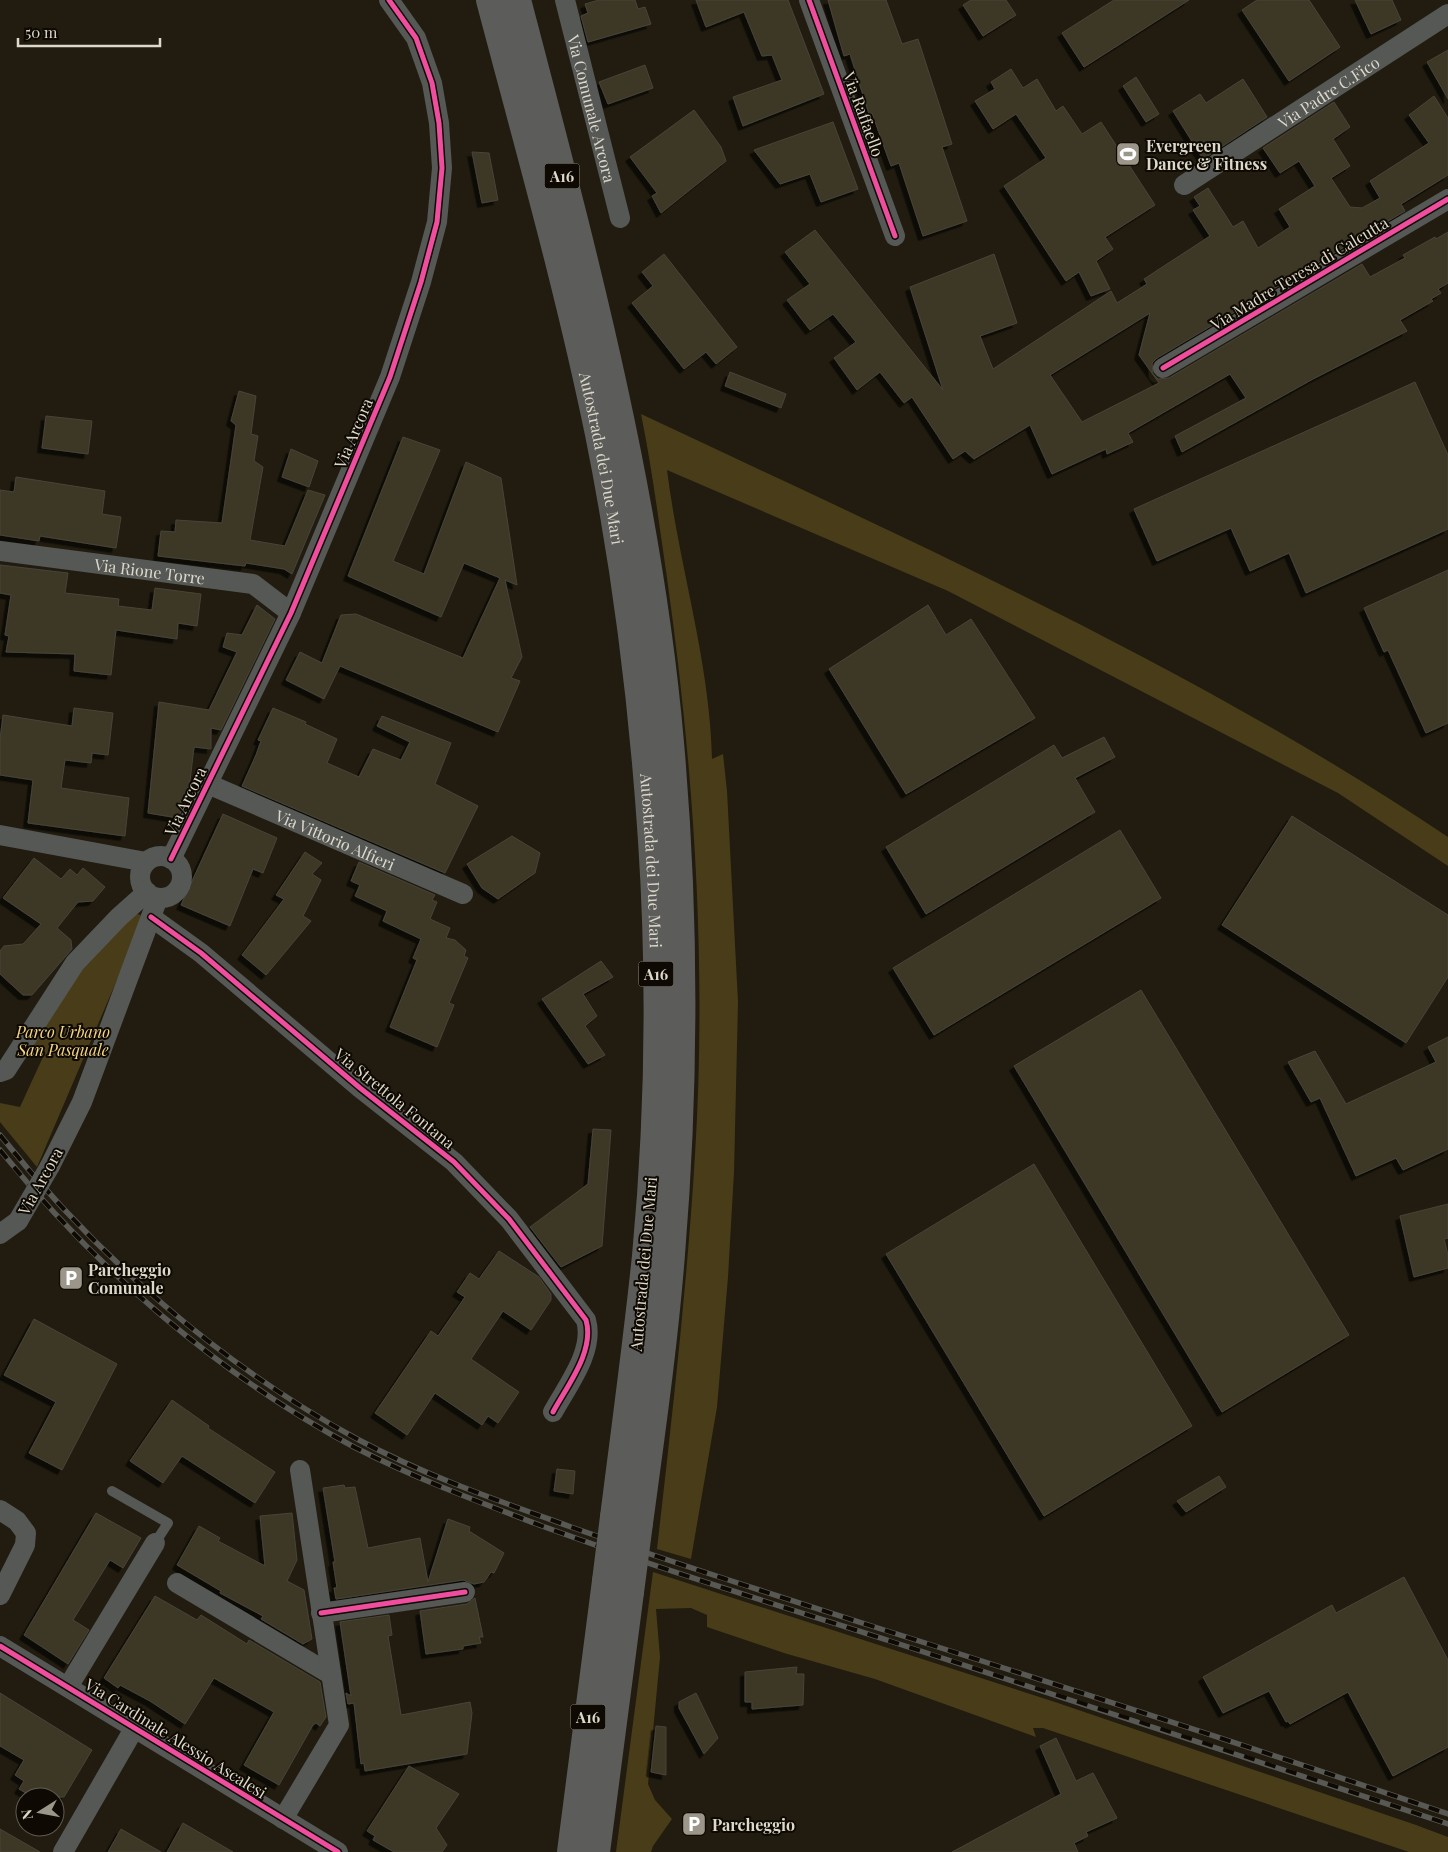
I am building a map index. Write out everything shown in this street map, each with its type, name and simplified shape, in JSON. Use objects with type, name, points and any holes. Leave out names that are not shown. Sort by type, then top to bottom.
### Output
[{"type":"highway","name":"Autostrada dei Due Mari","points":[[490,0],[578,341],[618,538],[640,705],[652,843],[656,946],[654,1114],[627,1520],[618,1586],[570,1852]]},
{"type":"highway","name":"Autostrada dei Due Mari","points":[[517,0],[606,352],[626,445],[647,562],[670,740],[678,842],[682,1050],[671,1256],[661,1358],[627,1520]]},
{"type":"highway","name":"Autostrada dei Due Mari","points":[[596,1852],[618,1586]]},
{"type":"street","name":"Via Arcora","points":[[171,859],[291,613],[392,370],[421,282],[437,222],[442,168],[440,123],[432,83],[416,38],[389,0]]},
{"type":"street","name":"Via Comunale Arcora","points":[[565,0],[620,218]]},
{"type":"street","name":"Via Raffaello","points":[[809,0],[895,236]]},
{"type":"street","name":"Via Padre C.Fico","points":[[1184,185],[1448,14]]},
{"type":"street","name":"Via Madre Teresa di Calcutta","points":[[1163,368],[1448,199]]},
{"type":"street","name":"Via Rione Torre","points":[[0,551],[253,584],[291,613]]},
{"type":"street","name":"Via Vittorio Alfieri","points":[[208,784],[463,894]]},
{"type":"street","points":[[0,835],[146,862]]},
{"type":"street","name":"Via Arcora","points":[[158,856],[171,859],[180,870],[180,884],[172,895],[152,895],[142,887],[140,874],[146,862],[158,856]]},
{"type":"street","name":"Via Arcora","points":[[0,1234],[18,1221],[50,1166],[82,1102],[151,917],[152,895]]},
{"type":"street","points":[[0,1072],[6,1070],[75,963],[119,917],[152,895]]},
{"type":"street","name":"Via Strettola Fontana","points":[[151,917],[201,952],[360,1088],[454,1162],[509,1219],[586,1320],[589,1330],[586,1349],[553,1412]]},
{"type":"street","points":[[283,1818],[339,1725],[300,1470]]},
{"type":"street","points":[[0,1510],[17,1521],[26,1533],[25,1545],[0,1595]]},
{"type":"street","points":[[68,1687],[156,1543]]},
{"type":"street","points":[[177,1583],[330,1674]]},
{"type":"street","points":[[321,1613],[465,1592]]},
{"type":"street","name":"Via Cardinale Alessio Ascalesi","points":[[0,1646],[338,1852]]},
{"type":"street","points":[[63,1852],[135,1727]]},
{"type":"lane","points":[[112,1491],[168,1523],[156,1543]]},
{"type":"green space","points":[[641,414],[1053,610],[1254,718],[1352,776],[1448,837],[1448,866],[1338,793],[948,591],[667,470],[706,686],[712,759],[723,754],[727,791],[738,1002],[734,1172],[728,1277],[717,1407],[691,1559],[657,1549],[674,1402],[695,1155],[699,1011],[699,938],[696,866],[691,794],[676,650],[649,455]]},
{"type":"green space","name":"Parco Urbano San Pasquale","points":[[138,914],[142,916],[125,961],[37,1167],[0,1122],[0,1103],[20,1107],[43,1057],[26,1049],[78,972],[131,915]]},
{"type":"green space","points":[[653,1572],[1055,1702],[1416,1825],[1448,1837],[1448,1852],[1409,1852],[1043,1728],[1033,1728],[1036,1737],[875,1679],[784,1653],[707,1627],[707,1615],[691,1608],[656,1609],[660,1657],[648,1784],[655,1800],[672,1819],[653,1846],[651,1852],[616,1852]]},
{"type":"building","points":[[599,0],[635,0],[638,9],[645,7],[651,24],[588,42],[581,16],[588,13],[585,4]]},
{"type":"building","points":[[696,0],[788,0],[824,94],[743,126],[733,97],[782,80],[772,55],[762,56],[744,12],[706,27]]},
{"type":"building","points":[[828,0],[886,0],[902,44],[918,39],[952,144],[942,147],[967,221],[923,236],[899,163],[891,166],[872,113],[869,114],[850,54],[844,56]]},
{"type":"building","points":[[971,0],[1006,0],[1016,15],[983,36],[963,5]]},
{"type":"building","points":[[1114,0],[1189,0],[1084,67],[1062,33]]},
{"type":"building","points":[[1257,0],[1309,0],[1340,47],[1289,81],[1242,10]]},
{"type":"building","points":[[1355,0],[1392,0],[1401,20],[1371,34]]},
{"type":"building","points":[[1448,50],[1448,99],[1427,62]]},
{"type":"building","points":[[645,65],[653,88],[608,104],[599,82]]},
{"type":"building","points":[[1011,69],[1023,88],[1037,79],[1056,111],[1063,106],[1082,134],[1101,122],[1155,205],[1105,237],[1113,249],[1096,261],[1110,289],[1091,296],[1079,272],[1066,281],[1004,186],[1046,158],[1016,114],[993,129],[975,101],[995,89],[991,82]]},
{"type":"building","points":[[1136,77],[1159,114],[1146,122],[1123,86]]},
{"type":"building","points":[[1243,79],[1267,117],[1203,159],[1173,111],[1200,94],[1206,103]]},
{"type":"building","points":[[1434,96],[1448,118],[1448,175],[1401,204],[1405,211],[1157,358],[1152,363],[1153,374],[1158,379],[1169,378],[1362,264],[1370,277],[1405,258],[1403,255],[1448,232],[1448,283],[1438,289],[1441,293],[1431,299],[1433,301],[1400,320],[1407,331],[1313,379],[1182,452],[1175,436],[1246,398],[1230,374],[1128,433],[1133,442],[1107,454],[1106,449],[1052,474],[1030,425],[974,459],[965,451],[953,459],[912,397],[904,403],[880,372],[857,390],[834,358],[856,342],[833,314],[810,330],[787,300],[810,284],[785,252],[815,230],[943,390],[910,287],[994,254],[1017,323],[980,336],[993,369],[1111,291],[1117,303],[1147,284],[1144,279],[1210,236],[1193,210],[1200,206],[1194,197],[1208,188],[1233,227],[1243,221],[1258,248],[1290,227],[1279,209],[1315,186],[1299,161],[1280,173],[1263,148],[1334,102],[1350,127],[1333,139],[1350,166],[1331,178],[1350,207],[1362,208],[1380,198],[1370,181],[1429,143],[1409,115]],"holes":[[[1150,313],[1139,355],[1159,383],[1082,422],[1050,375]]]},
{"type":"building","points":[[694,110],[721,147],[726,161],[661,213],[652,196],[657,193],[630,157]]},
{"type":"building","points":[[833,122],[858,189],[821,202],[810,174],[780,184],[754,150]]},
{"type":"building","points":[[472,152],[489,153],[498,200],[482,203]]},
{"type":"building","points":[[664,254],[737,347],[716,364],[706,352],[684,369],[632,303],[653,286],[642,272]]},
{"type":"building","points":[[730,372],[786,394],[781,408],[725,386]]},
{"type":"building","points":[[1415,382],[1448,455],[1448,529],[1306,593],[1289,553],[1250,571],[1231,528],[1157,561],[1134,509]]},
{"type":"building","points":[[239,391],[256,396],[251,434],[258,436],[254,461],[263,467],[250,540],[285,546],[308,490],[325,495],[292,574],[284,569],[246,563],[245,566],[158,556],[161,531],[175,532],[176,520],[222,523],[236,425],[231,421]]},
{"type":"building","points":[[46,416],[92,421],[88,454],[42,448]]},
{"type":"building","points":[[403,437],[440,450],[393,561],[424,574],[466,462],[501,478],[517,585],[505,580],[522,657],[511,678],[520,681],[498,732],[340,666],[324,699],[286,680],[300,652],[322,663],[341,615],[356,614],[463,658],[500,578],[464,563],[441,617],[348,576]]},
{"type":"building","points":[[291,449],[318,461],[309,487],[282,477]]},
{"type":"building","points":[[16,477],[105,491],[102,514],[121,517],[116,548],[40,536],[39,541],[0,535],[0,490],[14,492]]},
{"type":"building","points":[[0,565],[68,573],[65,593],[119,599],[118,606],[152,610],[155,588],[201,594],[197,626],[178,623],[177,639],[116,630],[111,675],[74,671],[75,654],[6,652],[9,636],[5,635],[11,595],[0,593]]},
{"type":"building","points":[[1448,570],[1448,723],[1426,733],[1388,650],[1384,652],[1364,608]]},
{"type":"building","points":[[257,605],[275,619],[221,730],[211,728],[211,749],[194,747],[188,798],[178,818],[148,813],[159,702],[209,710],[237,652],[223,647],[227,633],[242,635]]},
{"type":"building","points":[[928,605],[946,635],[971,619],[1035,718],[906,794],[829,669]]},
{"type":"building","points":[[74,708],[113,713],[108,755],[92,753],[91,763],[65,760],[61,788],[129,798],[125,836],[28,823],[33,780],[0,775],[0,740],[3,715],[72,726]]},
{"type":"building","points":[[273,708],[306,722],[305,724],[337,739],[327,763],[359,777],[373,749],[401,760],[410,742],[377,726],[382,716],[451,743],[435,784],[478,806],[445,873],[242,786],[261,741],[258,740]]},
{"type":"building","points":[[1104,737],[1115,757],[1075,778],[1095,812],[926,914],[886,847],[1054,745],[1062,758]]},
{"type":"building","points":[[223,814],[277,838],[263,873],[253,869],[230,926],[181,905]]},
{"type":"building","points":[[1292,816],[1448,915],[1448,977],[1406,1043],[1222,925]]},
{"type":"building","points":[[1120,830],[1161,898],[934,1035],[893,968]]},
{"type":"building","points":[[512,836],[540,853],[535,873],[498,899],[482,888],[467,864]]},
{"type":"building","points":[[305,852],[322,863],[312,874],[321,880],[303,916],[311,921],[266,975],[242,955],[284,899],[276,895]]},
{"type":"building","points":[[34,858],[61,879],[70,869],[77,875],[83,868],[105,887],[93,901],[78,902],[57,928],[71,940],[72,949],[32,995],[23,995],[0,974],[0,951],[4,946],[23,944],[41,924],[3,898]]},
{"type":"building","points":[[359,862],[435,895],[432,900],[437,902],[430,919],[450,928],[446,938],[455,940],[466,950],[464,956],[468,958],[449,1003],[454,1005],[437,1047],[390,1027],[417,960],[413,958],[421,939],[383,921],[387,911],[355,896],[360,885],[351,881]]},
{"type":"building","points":[[601,961],[613,977],[583,994],[597,1016],[585,1026],[605,1055],[588,1064],[542,999]]},
{"type":"building","points":[[1141,990],[1349,1335],[1222,1412],[1014,1066]]},
{"type":"building","points":[[1448,1037],[1448,1149],[1403,1170],[1396,1158],[1356,1176],[1320,1098],[1311,1102],[1288,1062],[1315,1051],[1346,1104],[1436,1062],[1428,1047]]},
{"type":"building","points":[[593,1129],[611,1130],[602,1246],[561,1267],[530,1227],[588,1184]]},
{"type":"building","points":[[1034,1164],[1192,1426],[1044,1516],[886,1254]]},
{"type":"building","points":[[1448,1204],[1448,1238],[1444,1239],[1448,1255],[1448,1268],[1414,1277],[1400,1216]]},
{"type":"building","points":[[499,1251],[539,1277],[551,1294],[551,1300],[531,1330],[503,1311],[471,1359],[519,1392],[498,1423],[488,1416],[482,1425],[435,1393],[407,1435],[375,1413],[431,1331],[438,1336],[465,1297],[457,1292],[470,1273],[479,1279]]},
{"type":"building","points":[[34,1319],[117,1364],[62,1470],[29,1453],[56,1402],[4,1375]]},
{"type":"building","points":[[172,1400],[209,1426],[208,1428],[275,1472],[255,1503],[182,1456],[163,1483],[130,1461]]},
{"type":"building","points":[[557,1469],[575,1471],[573,1494],[554,1491]]},
{"type":"building","points":[[1219,1476],[1226,1487],[1186,1512],[1177,1501]]},
{"type":"building","points":[[344,1485],[345,1488],[355,1487],[368,1548],[420,1538],[428,1582],[448,1519],[470,1527],[469,1531],[504,1553],[494,1573],[491,1572],[484,1582],[474,1584],[463,1580],[336,1599],[334,1588],[337,1588],[333,1562],[335,1562],[323,1488]]},
{"type":"building","points":[[96,1513],[141,1538],[123,1568],[110,1560],[73,1620],[89,1630],[68,1664],[24,1635]]},
{"type":"building","points":[[292,1513],[297,1560],[287,1581],[304,1590],[312,1639],[303,1644],[261,1619],[263,1616],[220,1593],[221,1591],[177,1565],[199,1526],[220,1538],[218,1541],[265,1566],[260,1516]]},
{"type":"building","points":[[1404,1577],[1448,1660],[1448,1747],[1393,1776],[1348,1692],[1290,1724],[1288,1721],[1286,1722],[1269,1691],[1223,1713],[1203,1677],[1332,1605],[1336,1613]]},
{"type":"building","points":[[155,1596],[197,1620],[201,1615],[247,1644],[249,1640],[320,1682],[326,1717],[320,1726],[316,1723],[313,1725],[279,1785],[244,1765],[274,1712],[214,1678],[185,1724],[150,1701],[120,1685],[118,1688],[104,1678]]},
{"type":"building","points":[[475,1598],[483,1637],[479,1637],[481,1643],[463,1646],[463,1649],[426,1654],[420,1611],[467,1604]]},
{"type":"building","points":[[389,1615],[392,1635],[388,1636],[401,1715],[470,1702],[472,1713],[467,1754],[365,1771],[364,1763],[361,1764],[354,1703],[348,1704],[346,1693],[351,1696],[340,1622]]},
{"type":"building","points":[[797,1667],[796,1674],[804,1674],[803,1705],[752,1709],[752,1702],[745,1702],[745,1672]]},
{"type":"building","points":[[0,1693],[92,1750],[65,1795],[65,1787],[20,1787],[24,1781],[15,1775],[24,1760],[0,1746]]},
{"type":"building","points":[[696,1693],[718,1738],[704,1754],[679,1708],[679,1702]]},
{"type":"building","points":[[656,1726],[666,1727],[666,1775],[651,1772]]},
{"type":"building","points":[[1056,1738],[1076,1781],[1093,1773],[1117,1818],[1086,1832],[1088,1836],[1074,1843],[1078,1852],[952,1852],[1061,1794],[1040,1746]]},
{"type":"building","points":[[409,1766],[459,1794],[436,1828],[447,1845],[442,1852],[394,1852],[373,1840],[375,1836],[367,1831]]},
{"type":"building","points":[[183,1823],[233,1852],[167,1852]]},
{"type":"building","points":[[0,1829],[40,1852],[0,1852]]},
{"type":"building","points":[[121,1829],[161,1852],[108,1852]]},
{"type":"railway","points":[[0,1135],[78,1224],[164,1306],[211,1343],[308,1411],[384,1453],[490,1498],[571,1527],[764,1592],[1165,1720],[1448,1814]]},
{"type":"railway","points":[[0,1150],[37,1194],[77,1236],[162,1316],[255,1387],[304,1418],[377,1458],[471,1499],[629,1556],[1448,1824]]},
{"type":"cycle path","points":[[171,859],[291,613],[390,377],[421,282],[437,222],[442,168],[439,123],[432,83],[416,38],[389,0]]},
{"type":"cycle path","points":[[809,0],[895,236]]},
{"type":"cycle path","points":[[1163,368],[1448,199]]},
{"type":"cycle path","points":[[151,917],[201,953],[360,1088],[454,1162],[509,1219],[586,1320],[588,1332],[583,1356],[572,1380],[553,1412]]},
{"type":"cycle path","points":[[321,1613],[465,1592]]},
{"type":"cycle path","points":[[0,1646],[338,1852]]},
{"type":"place","name":"Evergreen Dance & Fitness","points":[[1128,154]]},
{"type":"place","name":"Parcheggio Comunale","points":[[71,1278]]},
{"type":"place","name":"Parcheggio","points":[[694,1824]]}]
